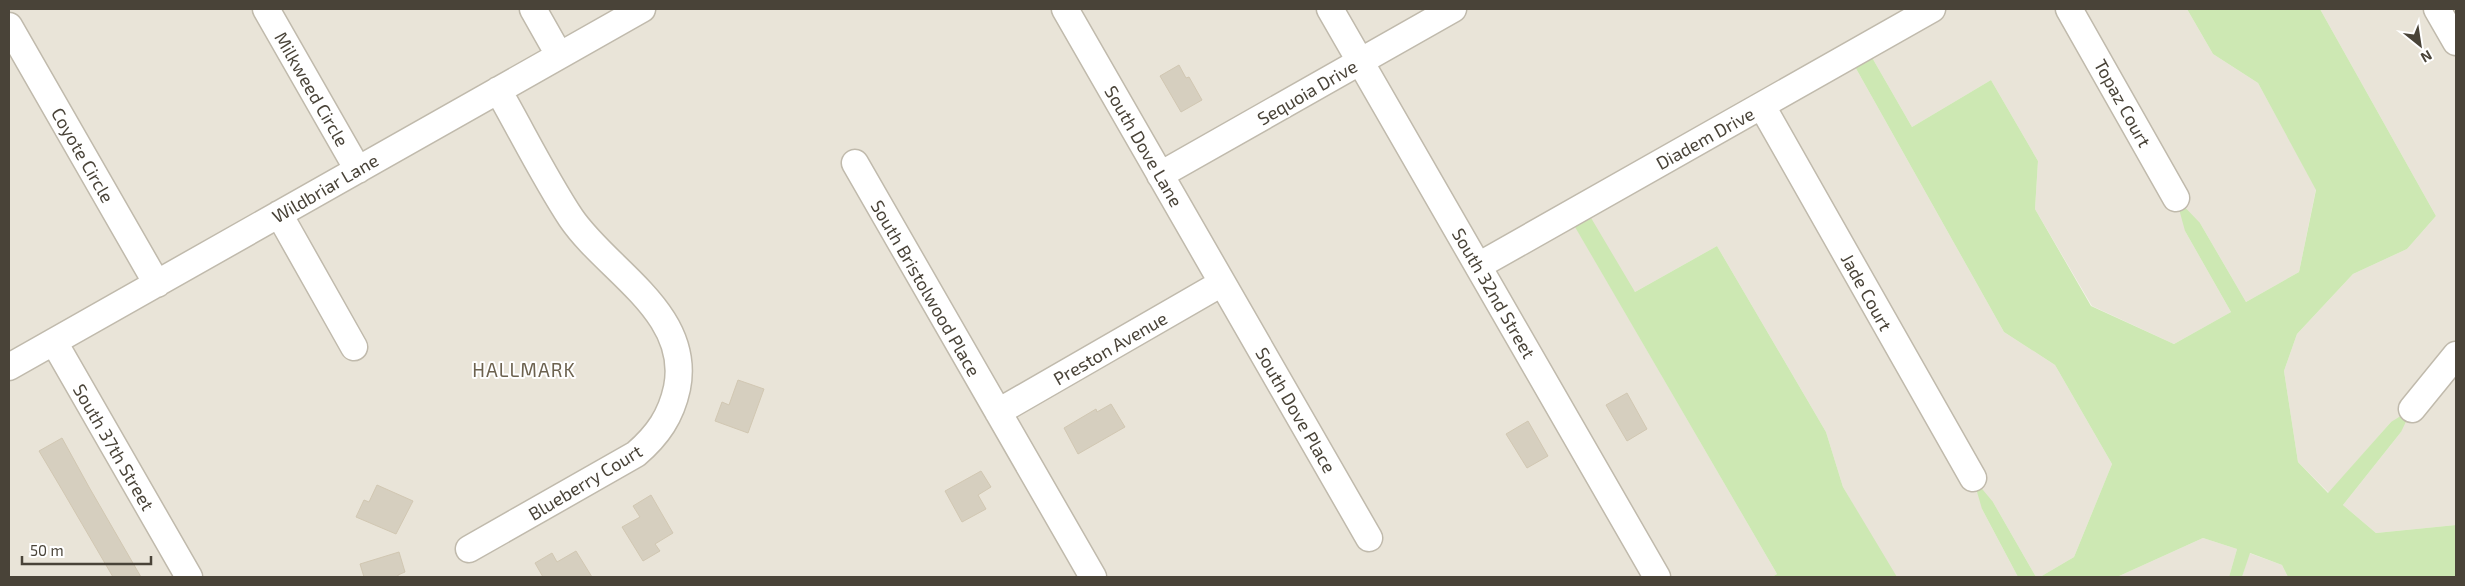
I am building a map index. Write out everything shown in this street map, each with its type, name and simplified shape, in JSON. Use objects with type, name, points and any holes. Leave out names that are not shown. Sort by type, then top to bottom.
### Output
[{"type":"street","name":"Milkweed Circle","points":[[266,9],[358,170]]},
{"type":"street","points":[[533,9],[559,55]]},
{"type":"street","name":"Wildbriar Lane","points":[[9,367],[642,9]]},
{"type":"street","name":"South Dove Lane","points":[[1065,9],[1222,283]]},
{"type":"street","name":"South 32nd Street","points":[[1330,9],[1657,577]]},
{"type":"street","name":"Sequoia Drive","points":[[1160,175],[1453,9]]},
{"type":"street","name":"Diadem Drive","points":[[1478,266],[1932,9]]},
{"type":"street","name":"Topaz Court","points":[[2069,9],[2176,198]]},
{"type":"street","points":[[2437,9],[2456,42]]},
{"type":"street","name":"Coyote Circle","points":[[9,26],[157,284]]},
{"type":"street","name":"Blueberry Court","points":[[469,550],[636,454],[652,440],[665,422],[674,403],[678,382],[678,360],[673,340],[664,321],[654,308],[587,239],[571,218],[498,90]]},
{"type":"street","name":"Jade Court","points":[[1762,106],[1973,478]]},
{"type":"street","name":"South Bristolwood Place","points":[[855,163],[1093,577]]},
{"type":"street","points":[[279,214],[354,347]]},
{"type":"street","name":"Preston Avenue","points":[[998,412],[1222,283]]},
{"type":"street","name":"South Dove Place","points":[[1222,283],[1369,538]]},
{"type":"street","name":"South 37th Street","points":[[54,342],[189,577]]},
{"type":"street","points":[[2412,409],[2456,355]]},
{"type":"shaded area","points":[[9,9],[2187,9],[2213,54],[2258,83],[2316,189],[2299,272],[2246,302],[2200,223],[2185,231],[2231,312],[2174,344],[2092,306],[2035,209],[2038,161],[1991,80],[1912,127],[1866,47],[1849,56],[2004,332],[2055,365],[2112,464],[2074,557],[2040,577],[2036,577],[1993,502],[1982,509],[2018,577],[1895,577],[1843,487],[1826,432],[1717,246],[1635,292],[1569,216],[1777,574],[1772,577],[9,577]]},
{"type":"shaded area","points":[[2320,9],[2456,9],[2456,525],[2376,533],[2343,505],[2401,432],[2391,422],[2329,493],[2298,462],[2284,371],[2297,334],[2353,274],[2407,249],[2436,216]]},
{"type":"shaded area","points":[[2203,538],[2237,549],[2229,577],[2117,577]]},
{"type":"shaded area","points":[[2249,553],[2282,565],[2288,577],[2242,577]]},
{"type":"green space","points":[[2187,9],[2320,9],[2436,216],[2407,249],[2353,274],[2297,334],[2284,371],[2298,462],[2328,493],[2391,422],[2412,409],[2401,432],[2343,505],[2376,533],[2456,525],[2456,577],[2288,577],[2282,565],[2250,553],[2242,577],[2229,577],[2237,549],[2203,538],[2117,577],[2040,577],[2074,557],[2112,464],[2055,365],[2004,332],[1849,56],[1866,47],[1912,127],[1991,80],[2038,161],[2035,209],[2091,306],[2174,344],[2231,312],[2185,231],[2176,198],[2200,223],[2246,302],[2299,272],[2316,190],[2258,83],[2213,54]]},
{"type":"green space","points":[[1584,206],[1635,292],[1717,246],[1826,432],[1843,487],[1897,577],[1772,577],[1777,574],[1568,215]]},
{"type":"green space","points":[[1973,478],[1993,502],[2036,577],[2018,577],[1982,509]]},
{"type":"building","points":[[1179,65],[1186,78],[1189,77],[1202,100],[1181,112],[1160,76]]},
{"type":"building","points":[[738,380],[764,389],[748,433],[715,421],[722,402],[729,405]]},
{"type":"building","points":[[1627,393],[1647,429],[1627,441],[1606,405]]},
{"type":"building","points":[[1111,404],[1125,427],[1078,454],[1064,428],[1096,409],[1097,412]]},
{"type":"building","points":[[1528,421],[1548,456],[1527,468],[1506,434]]},
{"type":"building","points":[[62,438],[141,577],[113,577],[39,451]]},
{"type":"building","points":[[981,471],[991,487],[978,495],[986,509],[962,522],[945,491]]},
{"type":"building","points":[[377,485],[413,501],[396,534],[356,517],[364,500],[369,502]]},
{"type":"building","points":[[651,495],[673,533],[655,544],[660,551],[643,561],[622,527],[640,517],[633,506]]},
{"type":"building","points":[[576,551],[592,577],[543,577],[535,563],[552,553],[557,562]]},
{"type":"building","points":[[399,552],[405,572],[398,575],[398,577],[364,577],[360,564]]},
{"type":"district","name":"HALLMARK","points":[[524,369]]}]
